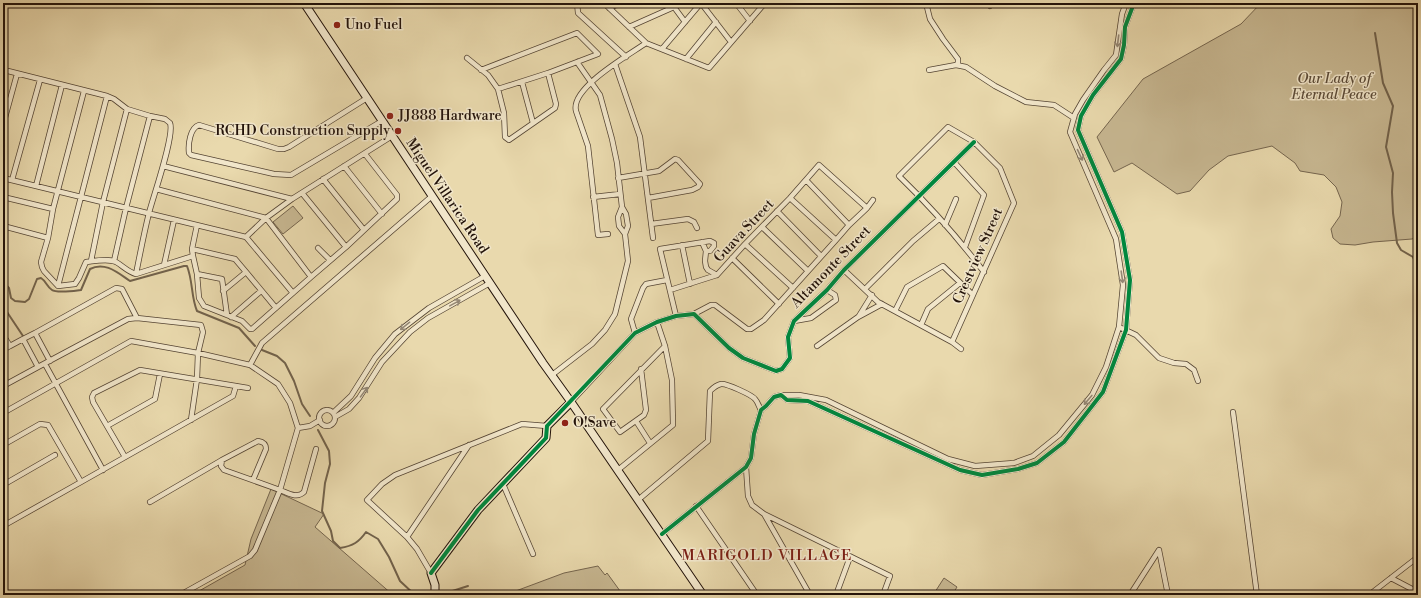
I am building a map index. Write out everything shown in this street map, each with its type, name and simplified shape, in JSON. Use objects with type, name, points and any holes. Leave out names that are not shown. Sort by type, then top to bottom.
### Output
[{"type":"main road","name":"Miguel Villarica Road","points":[[304,3],[543,363],[703,595]]},
{"type":"main road","points":[[435,595],[435,585],[431,573],[478,510],[546,438],[547,426],[571,402]]},
{"type":"street","points":[[577,3],[578,13],[626,57]]},
{"type":"street","points":[[604,3],[646,43],[709,68],[765,3]]},
{"type":"street","points":[[609,8],[621,3]]},
{"type":"street","points":[[662,49],[701,3],[731,42]]},
{"type":"street","points":[[736,3],[750,21]]},
{"type":"street","points":[[926,3],[930,19],[943,39],[957,55],[958,63],[956,65]]},
{"type":"street","points":[[662,534],[746,467],[751,458],[754,434],[761,410],[774,397],[781,395],[799,395],[826,400],[948,459],[975,466],[1014,463],[1033,456],[1059,434],[1092,395],[1106,367],[1119,327],[1123,285],[1116,239],[1070,132],[1074,118],[1083,100],[1116,55],[1122,14],[1126,3]]},
{"type":"street","points":[[781,395],[787,400],[808,401],[960,470],[982,475],[1018,470],[1037,463],[1064,442],[1103,392],[1126,330],[1130,280],[1122,232],[1078,130],[1081,116],[1093,95],[1121,59],[1124,46],[1125,27],[1134,3]]},
{"type":"street","points":[[629,27],[674,7],[685,22]]},
{"type":"street","points":[[686,58],[716,22]]},
{"type":"street","points":[[481,70],[577,33],[598,54],[548,73],[498,89]]},
{"type":"street","points":[[608,234],[598,235],[588,146],[575,107],[579,97],[590,82],[646,43]]},
{"type":"street","points":[[467,58],[488,75],[498,89],[504,113],[505,137],[509,140],[555,108],[556,104],[548,73]]},
{"type":"street","points":[[552,375],[592,344],[610,323],[615,314],[622,290],[628,261],[625,234],[628,226],[626,214],[622,207],[617,163],[604,110],[600,95],[577,62]]},
{"type":"street","points":[[615,64],[640,137],[653,238]]},
{"type":"street","points":[[929,70],[956,65],[966,67],[995,86],[1026,102],[1054,105],[1074,118]]},
{"type":"street","points":[[3,73],[8,71],[107,96],[114,99],[127,109],[168,120],[172,126],[163,166],[149,214],[136,274]]},
{"type":"street","points":[[3,125],[17,74]]},
{"type":"street","points":[[12,180],[40,80]]},
{"type":"street","points":[[522,82],[534,123]]},
{"type":"street","points":[[36,186],[62,85]]},
{"type":"street","points":[[58,286],[42,267],[41,262],[48,238],[53,209],[59,192],[84,91]]},
{"type":"street","points":[[58,286],[107,96]]},
{"type":"street","points":[[367,98],[284,149],[199,125],[194,128],[190,141],[189,153],[191,155],[274,174],[291,176],[382,121]]},
{"type":"street","points":[[91,261],[103,202],[127,109]]},
{"type":"street","points":[[114,261],[150,116]]},
{"type":"street","name":"Crestview Street","points":[[919,195],[899,176],[948,127],[974,142],[1000,168],[1014,203],[952,342]]},
{"type":"street","points":[[246,237],[266,218],[302,192],[392,136]]},
{"type":"street","name":"Altamonte Street","points":[[694,314],[729,348],[743,358],[776,371],[782,370],[790,358],[788,337],[794,321],[827,290],[844,270],[974,142]]},
{"type":"street","points":[[197,225],[192,249],[197,274],[199,298],[201,302],[207,308],[242,322],[252,329],[294,294],[396,201],[397,195],[365,154]]},
{"type":"street","points":[[618,178],[660,171],[675,159],[678,160],[700,185],[692,190],[648,198]]},
{"type":"street","points":[[954,162],[984,195],[965,247]]},
{"type":"street","name":"Guava Street","points":[[670,290],[717,275],[744,244],[790,198],[819,165],[867,208]]},
{"type":"street","points":[[163,166],[292,199]]},
{"type":"street","points":[[344,166],[382,214]]},
{"type":"street","points":[[3,178],[246,237],[294,294]]},
{"type":"street","points":[[323,179],[364,230]]},
{"type":"street","points":[[806,180],[849,224]]},
{"type":"street","points":[[156,189],[266,218],[311,277]]},
{"type":"street","points":[[302,192],[346,247]]},
{"type":"street","points":[[593,198],[620,194]]},
{"type":"street","points":[[919,195],[965,247],[984,272]]},
{"type":"street","points":[[250,364],[262,343],[432,196]]},
{"type":"street","points":[[3,197],[53,209]]},
{"type":"street","points":[[790,198],[836,240]]},
{"type":"street","points":[[945,225],[956,199]]},
{"type":"street","points":[[571,402],[635,333],[657,322],[676,316],[694,314],[713,305],[749,329],[764,320],[849,224],[867,208],[873,200]]},
{"type":"street","points":[[622,207],[618,217],[619,226],[625,234]]},
{"type":"street","points":[[777,211],[821,256]]},
{"type":"street","points":[[651,224],[688,219],[694,222],[697,228]]},
{"type":"street","points":[[865,289],[913,241],[939,219]]},
{"type":"street","points":[[164,265],[174,220]]},
{"type":"street","points":[[3,226],[48,238]]},
{"type":"street","points":[[762,227],[808,271]]},
{"type":"street","points":[[676,316],[660,248],[710,241],[714,243],[714,246],[710,251],[706,251]]},
{"type":"street","points":[[702,242],[706,251],[706,266],[708,270],[717,275]]},
{"type":"street","points":[[744,244],[793,288]]},
{"type":"street","points":[[682,245],[690,284]]},
{"type":"street","points":[[318,248],[330,260]]},
{"type":"street","points":[[192,249],[235,259],[276,308]]},
{"type":"street","points":[[58,286],[75,284],[86,262],[107,260],[114,261],[130,273],[136,274],[193,256]]},
{"type":"street","points":[[732,258],[779,304]]},
{"type":"street","points":[[895,312],[907,287],[943,266],[973,295]]},
{"type":"street","points":[[844,270],[882,304],[962,349]]},
{"type":"street","points":[[223,291],[246,272]]},
{"type":"street","points":[[197,274],[222,279],[223,291],[229,316]]},
{"type":"street","points":[[320,420],[323,424],[327,425],[334,422],[334,415],[351,396],[375,358],[395,334],[429,308],[485,276]]},
{"type":"street","points":[[635,333],[631,319],[643,288],[646,284],[667,280]]},
{"type":"street","points":[[334,415],[349,409],[359,398],[382,362],[410,332],[428,318],[490,283]]},
{"type":"street","points":[[920,325],[928,309],[960,283]]},
{"type":"street","points":[[3,350],[116,288],[122,289],[137,318]]},
{"type":"street","points":[[794,321],[811,318],[836,300],[834,295],[827,290]]},
{"type":"street","points":[[229,316],[261,291]]},
{"type":"street","points":[[858,318],[872,296]]},
{"type":"street","points":[[817,346],[858,318],[882,304]]},
{"type":"street","points":[[3,386],[123,321],[137,318],[201,325],[203,332],[198,353],[197,379],[191,420]]},
{"type":"street","points":[[618,470],[673,425],[672,380],[665,346],[657,322]]},
{"type":"street","points":[[1119,327],[1136,335],[1159,358],[1174,363],[1186,364],[1194,370],[1198,381]]},
{"type":"street","points":[[35,333],[50,360]]},
{"type":"street","points":[[3,335],[10,346]]},
{"type":"street","points":[[23,339],[38,367]]},
{"type":"street","points":[[3,413],[131,341],[250,364],[278,384],[290,403],[298,428],[280,490],[255,550],[250,556],[180,595]]},
{"type":"street","points":[[641,369],[646,410],[644,415],[620,432],[603,409],[641,369],[665,346]]},
{"type":"street","points":[[45,364],[103,470]]},
{"type":"street","points":[[125,457],[93,402],[92,396],[94,393],[140,370],[248,388]]},
{"type":"street","points":[[107,426],[155,400],[160,374]]},
{"type":"street","points":[[638,500],[708,441],[710,391],[714,387],[719,384],[724,384],[751,396],[756,399],[761,410]]},
{"type":"street","points":[[3,526],[233,396],[236,386]]},
{"type":"street","points":[[320,420],[322,412],[329,410],[334,415]]},
{"type":"street","points":[[1233,412],[1257,595]]},
{"type":"street","points":[[298,428],[310,426],[320,420]]},
{"type":"street","points":[[636,421],[650,443]]},
{"type":"street","points":[[3,445],[40,424],[48,425],[82,482]]},
{"type":"street","points":[[431,573],[417,549],[407,537],[367,500],[382,484],[395,475],[522,424],[547,426]]},
{"type":"street","points":[[150,502],[258,441],[263,442],[266,445],[266,449],[253,480]]},
{"type":"street","points":[[407,537],[469,445]]},
{"type":"street","points":[[222,460],[221,466],[224,470],[296,496],[301,495],[304,492],[316,449]]},
{"type":"street","points":[[3,485],[55,455]]},
{"type":"street","points":[[1033,456],[1037,463]]},
{"type":"street","points":[[746,467],[748,496],[752,505],[764,514],[890,576],[883,595]]},
{"type":"street","points":[[503,484],[533,554]]},
{"type":"street","points":[[696,506],[757,595]]},
{"type":"street","points":[[764,514],[810,595]]},
{"type":"street","points":[[1130,595],[1160,550],[1168,595]]},
{"type":"street","points":[[836,595],[850,557]]},
{"type":"street","points":[[1369,595],[1418,557]]},
{"type":"street","points":[[1391,578],[1412,589]]},
{"type":"street","points":[[1375,591],[1383,595]]},
{"type":"green space","name":"Our Lady of Eternal Peace","points":[[1261,3],[1418,3],[1418,237],[1412,239],[1355,245],[1340,244],[1333,238],[1331,229],[1340,216],[1342,202],[1336,187],[1324,175],[1300,171],[1295,163],[1272,146],[1228,156],[1209,170],[1190,191],[1177,194],[1132,163],[1114,172],[1097,137],[1143,79],[1241,24]]},
{"type":"green space","points":[[293,206],[303,218],[283,234],[273,222]]},
{"type":"green space","points":[[271,489],[324,514],[315,527],[393,595],[192,595],[245,565],[251,539]]},
{"type":"green space","points":[[598,566],[605,575],[607,573],[623,595],[505,595],[564,573]]},
{"type":"green space","points":[[944,578],[957,587],[952,595],[933,595]]},
{"type":"waterway","points":[[1375,33],[1383,83],[1393,106],[1386,147],[1393,173],[1393,213],[1397,243],[1401,250],[1413,257],[1418,270]]},
{"type":"waterway","points":[[3,283],[9,288],[11,298],[15,301],[25,302],[29,299],[37,279],[41,278],[54,291],[70,291],[81,290],[90,269],[96,267],[101,266],[111,269],[130,281],[187,266],[197,311],[239,328],[255,346]]},
{"type":"waterway","points":[[1418,295],[1418,308]]},
{"type":"waterway","points":[[3,306],[23,336]]},
{"type":"waterway","points":[[262,350],[277,356],[285,363],[294,381],[302,404],[310,416]]},
{"type":"waterway","points":[[318,430],[329,451],[330,464],[325,483],[322,511],[331,531],[333,541],[340,548],[349,546],[358,541],[366,532],[378,539],[389,557],[400,581],[415,595]]},
{"type":"waterway","points":[[440,595],[468,586]]},
{"type":"cycle path","points":[[662,534],[746,467],[751,458],[754,434],[761,410],[774,397],[781,395],[787,400],[808,401],[960,470],[982,475],[1018,469],[1037,463],[1064,442],[1103,392],[1126,330],[1130,280],[1122,232],[1078,130],[1081,116],[1093,95],[1121,59],[1124,45],[1125,27],[1134,3]]},
{"type":"cycle path","points":[[431,573],[478,510],[546,438],[547,426],[635,333],[657,322],[676,316],[694,314],[729,348],[743,358],[776,371],[782,369],[790,358],[788,337],[794,321],[827,290],[844,270],[974,142]]},
{"type":"place","name":"Uno Fuel","points":[[337,25]]},
{"type":"place","name":"JJ888 Hardware","points":[[390,116]]},
{"type":"place","name":"RCHD Construction Supply","points":[[398,131]]},
{"type":"place","name":"O!Save","points":[[565,423]]},
{"type":"district","name":"MARIGOLD VILLAGE","points":[[767,555]]}]
